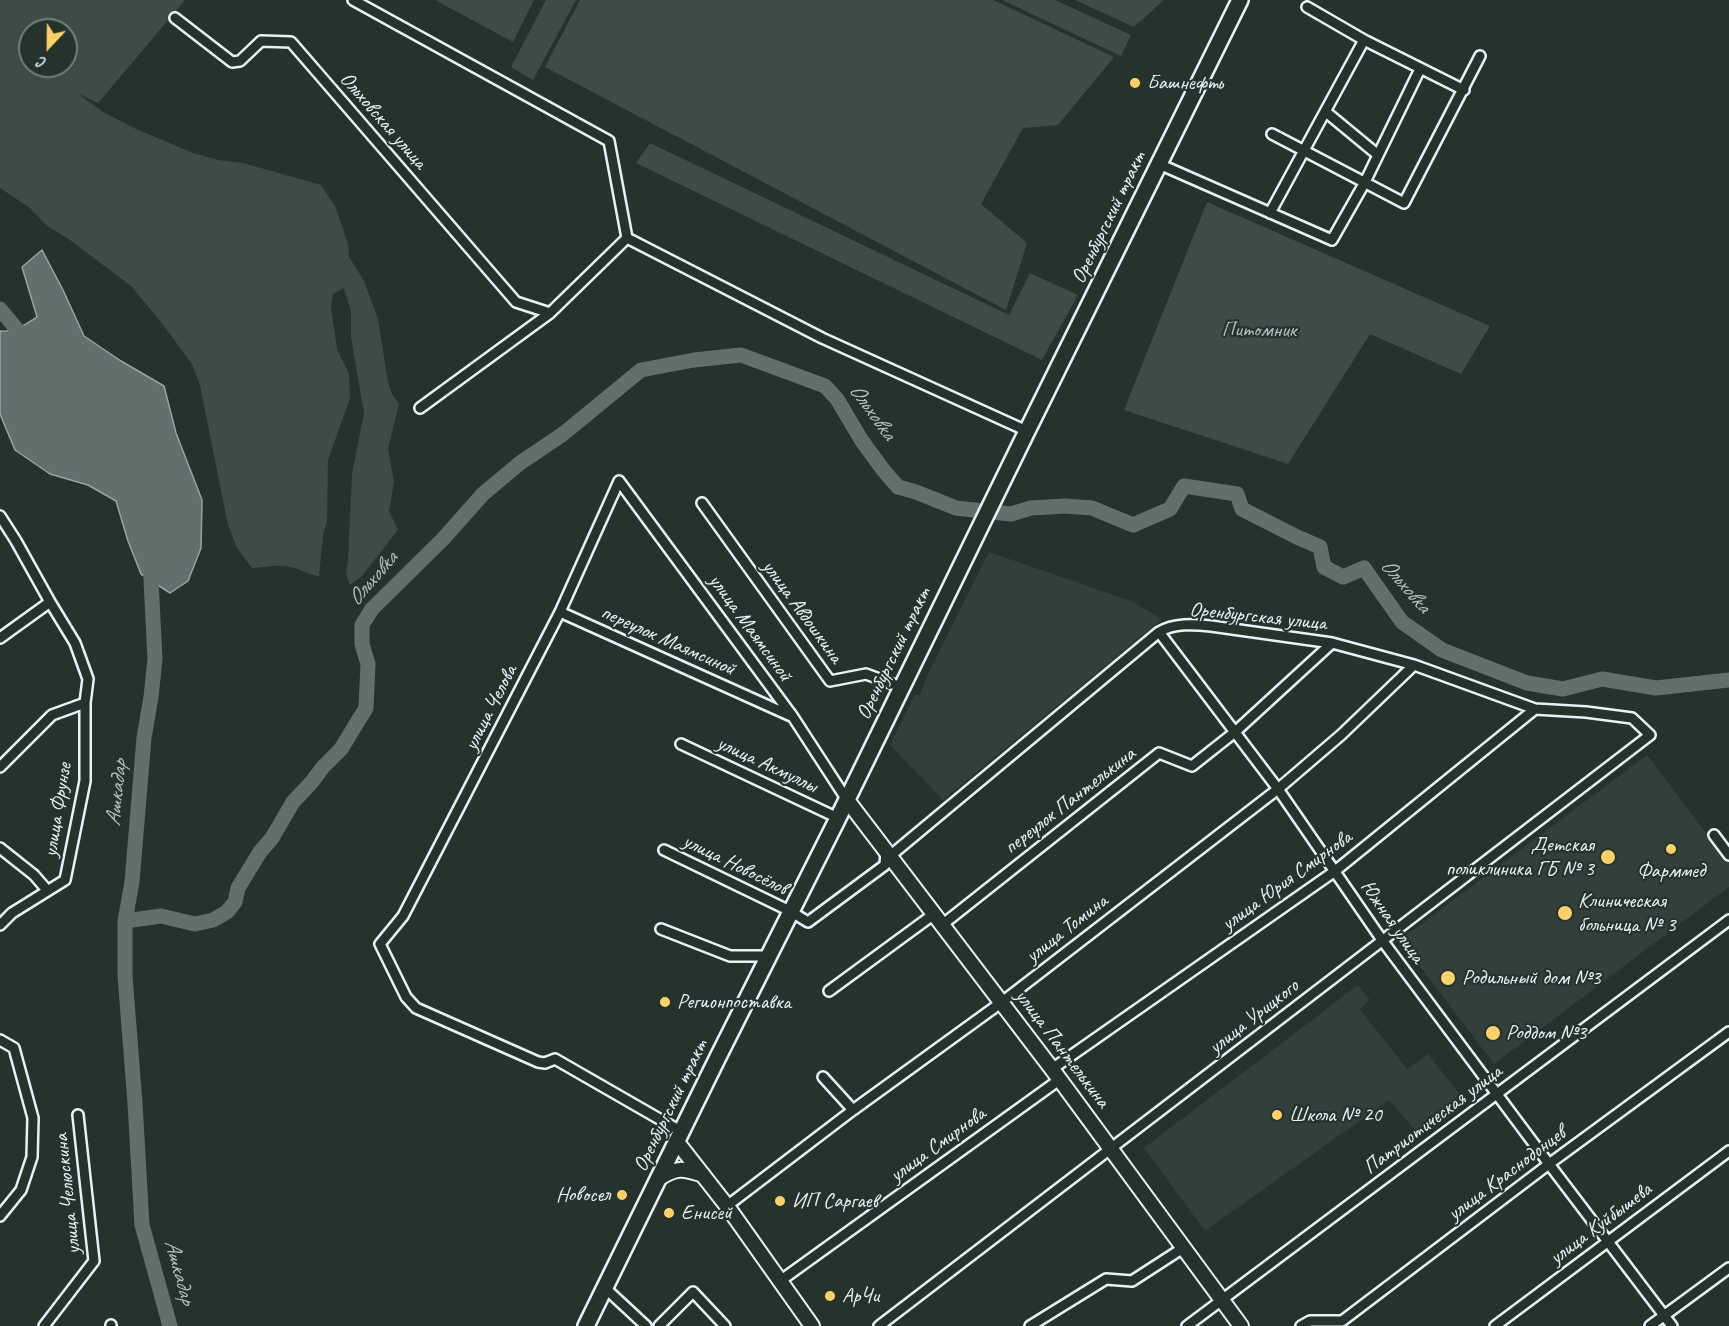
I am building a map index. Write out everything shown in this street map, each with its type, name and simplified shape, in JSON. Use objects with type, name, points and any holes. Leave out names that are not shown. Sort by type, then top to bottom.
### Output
[{"type":"main road","name":"Оренбургский тракт","points":[[586,1326],[1240,0]]},
{"type":"main road","name":"улица Пантелькина","points":[[847,800],[1002,1002],[1241,1326]]},
{"type":"main road","points":[[680,1137],[703,1174],[812,1326]]},
{"type":"main road","points":[[658,1179],[678,1169],[703,1174]]},
{"type":"street","points":[[353,0],[609,141],[627,238]]},
{"type":"street","points":[[1307,7],[1364,40],[1464,90]]},
{"type":"street","name":"Ольховская улица","points":[[175,18],[232,62],[240,61],[261,41],[291,42],[516,302],[550,313]]},
{"type":"street","points":[[1270,213],[1364,40]]},
{"type":"street","points":[[1272,134],[1404,203],[1480,56]]},
{"type":"street","points":[[1159,164],[1332,240],[1365,182],[1420,69]]},
{"type":"street","points":[[1326,112],[1378,155]]},
{"type":"street","points":[[420,408],[550,313],[627,238]]},
{"type":"street","points":[[627,238],[822,338],[1027,431]]},
{"type":"street","name":"улица Челова","points":[[619,481],[560,612],[404,916],[380,944],[406,998],[416,1008],[538,1062],[545,1063],[555,1059],[680,1137]]},
{"type":"street","name":"улица Маямсиной","points":[[619,481],[793,717],[847,800]]},
{"type":"street","name":"улица Авдошкина","points":[[702,503],[830,681],[866,674],[901,687]]},
{"type":"street","name":"улица Фрунзе","points":[[0,516],[75,643],[88,679],[85,703],[85,781],[66,879],[12,913],[0,925]]},
{"type":"street","points":[[0,638],[50,602]]},
{"type":"street","name":"переулок Маямсиной","points":[[560,612],[793,717]]},
{"type":"street","name":"Оренбургская улица","points":[[790,911],[808,922],[885,865],[888,853],[1159,632],[1172,626],[1195,624],[1332,643],[1414,664],[1535,709],[1632,718],[1650,735]]},
{"type":"street","name":"Южная улица","points":[[1159,632],[1278,789],[1382,940],[1672,1326]]},
{"type":"street","name":"переулок Пантелькина","points":[[829,991],[938,920],[1159,753],[1192,766],[1235,732],[1332,643]]},
{"type":"street","name":"улица Томина","points":[[728,1206],[853,1110],[1002,1002],[1278,789],[1349,727],[1414,664]]},
{"type":"street","points":[[0,767],[52,715],[85,703]]},
{"type":"street","name":"улица Юрия Смирнова","points":[[1055,1075],[1335,872],[1535,709]]},
{"type":"street","name":"улица Урицкого","points":[[879,1326],[1650,735]]},
{"type":"street","name":"улица Акмуллы","points":[[681,744],[838,818]]},
{"type":"street","points":[[1714,835],[1729,855]]},
{"type":"street","points":[[0,848],[34,875],[47,890]]},
{"type":"street","name":"улица Новосёлов","points":[[664,850],[790,911]]},
{"type":"street","name":"Патриотическая улица","points":[[1187,1326],[1729,920]]},
{"type":"street","points":[[661,929],[730,956],[768,956]]},
{"type":"street","name":"улица Краснодонцев","points":[[1301,1326],[1310,1321],[1342,1321],[1549,1164],[1729,1032]]},
{"type":"street","points":[[0,1040],[14,1048],[33,1118],[32,1157],[21,1190],[0,1216]]},
{"type":"street","name":"улица Смирнова","points":[[780,1281],[1055,1075]]},
{"type":"street","points":[[824,1077],[853,1110]]},
{"type":"street","name":"улица Челюскина","points":[[44,1326],[94,1261],[78,1115]]},
{"type":"street","name":"улица Куйбышева","points":[[1495,1326],[1729,1151]]},
{"type":"street","points":[[1030,1326],[1106,1279],[1132,1281],[1183,1248]]},
{"type":"street","points":[[1650,1326],[1729,1268]]},
{"type":"street","points":[[604,1287],[646,1326]]},
{"type":"street","points":[[659,1326],[693,1292],[725,1326]]},
{"type":"shaded area","points":[[42,250],[84,336],[164,386],[176,433],[202,500],[201,548],[188,581],[170,593],[141,574],[116,501],[88,485],[50,474],[15,450],[0,414],[0,331],[15,329],[37,317],[22,267]]},
{"type":"shaded area","points":[[989,552],[1131,601],[1162,619],[943,800],[890,745],[915,694],[920,695],[927,676]]},
{"type":"shaded area","name":"Клиническая больница № 3","points":[[1647,755],[1729,863],[1729,887],[1494,1064],[1400,940]]},
{"type":"shaded area","name":"Школа № 20","points":[[1358,985],[1370,1000],[1360,1009],[1407,1069],[1428,1054],[1461,1096],[1416,1131],[1389,1100],[1205,1231],[1144,1148]]},
{"type":"green space","points":[[0,0],[185,0],[98,103],[77,93],[103,112],[193,153],[218,160],[243,163],[321,185],[335,206],[348,244],[349,257],[364,281],[378,319],[388,382],[399,404],[388,449],[394,482],[389,511],[398,530],[361,577],[350,585],[346,573],[352,474],[364,413],[351,337],[351,312],[344,288],[333,294],[331,307],[337,349],[349,374],[350,398],[328,460],[327,521],[323,535],[319,576],[286,566],[252,568],[237,548],[228,525],[200,385],[192,364],[131,286],[70,240],[47,226],[30,208],[0,188]]},
{"type":"green space","points":[[435,0],[534,0],[513,42]]},
{"type":"green space","points":[[546,0],[576,0],[533,80],[511,67]]},
{"type":"green space","points":[[580,0],[993,0],[1114,57],[1058,125],[1023,128],[981,204],[1027,243],[1006,310],[545,67]]},
{"type":"green space","points":[[1002,0],[1055,0],[1131,35],[1121,56]]},
{"type":"green space","points":[[1075,0],[1164,0],[1134,27]]},
{"type":"green space","points":[[650,143],[1009,315],[1030,273],[1078,295],[1042,360],[636,163]]},
{"type":"green space","name":"Питомник","points":[[1207,202],[1490,326],[1461,374],[1370,334],[1288,464],[1124,410]]},
{"type":"waterway","name":"Ашкадар","points":[[0,309],[29,344]]},
{"type":"waterway","name":"Ольховка","points":[[125,921],[161,916],[195,924],[213,920],[227,912],[235,902],[238,888],[293,802],[341,749],[366,708],[368,664],[362,644],[362,625],[372,609],[443,539],[483,494],[520,463],[563,434],[641,370],[694,360],[741,355],[825,386],[837,399],[862,441],[898,487],[956,508],[1011,514],[1031,508],[1065,506],[1092,508],[1133,525],[1170,509],[1184,486],[1237,494],[1242,509],[1320,547],[1324,567],[1343,577],[1364,568],[1402,622],[1442,650],[1527,683],[1563,689],[1602,679],[1656,688],[1729,680]]},
{"type":"waterway","name":"Ашкадар","points":[[150,560],[155,659],[144,738],[132,882],[125,921],[125,976],[142,1225],[170,1326]]},
{"type":"place","name":"Башнефть","points":[[1135,83]]},
{"type":"place","name":"Фарммед","points":[[1671,849]]},
{"type":"place","name":"Детская поликлиника ГБ № 3","points":[[1608,857]]},
{"type":"place","name":"Клиническая больница № 3","points":[[1565,913]]},
{"type":"place","name":"Родильный дом №3","points":[[1448,978]]},
{"type":"place","name":"Регионпоставка","points":[[665,1002]]},
{"type":"place","name":"Роддом №3","points":[[1493,1033]]},
{"type":"place","name":"Школа № 20","points":[[1277,1115]]},
{"type":"place","name":"Новосел","points":[[622,1195]]},
{"type":"place","name":"ИП Саргаев","points":[[780,1201]]},
{"type":"place","name":"Енисей","points":[[669,1213]]},
{"type":"place","name":"АрЧи","points":[[830,1296]]}]
